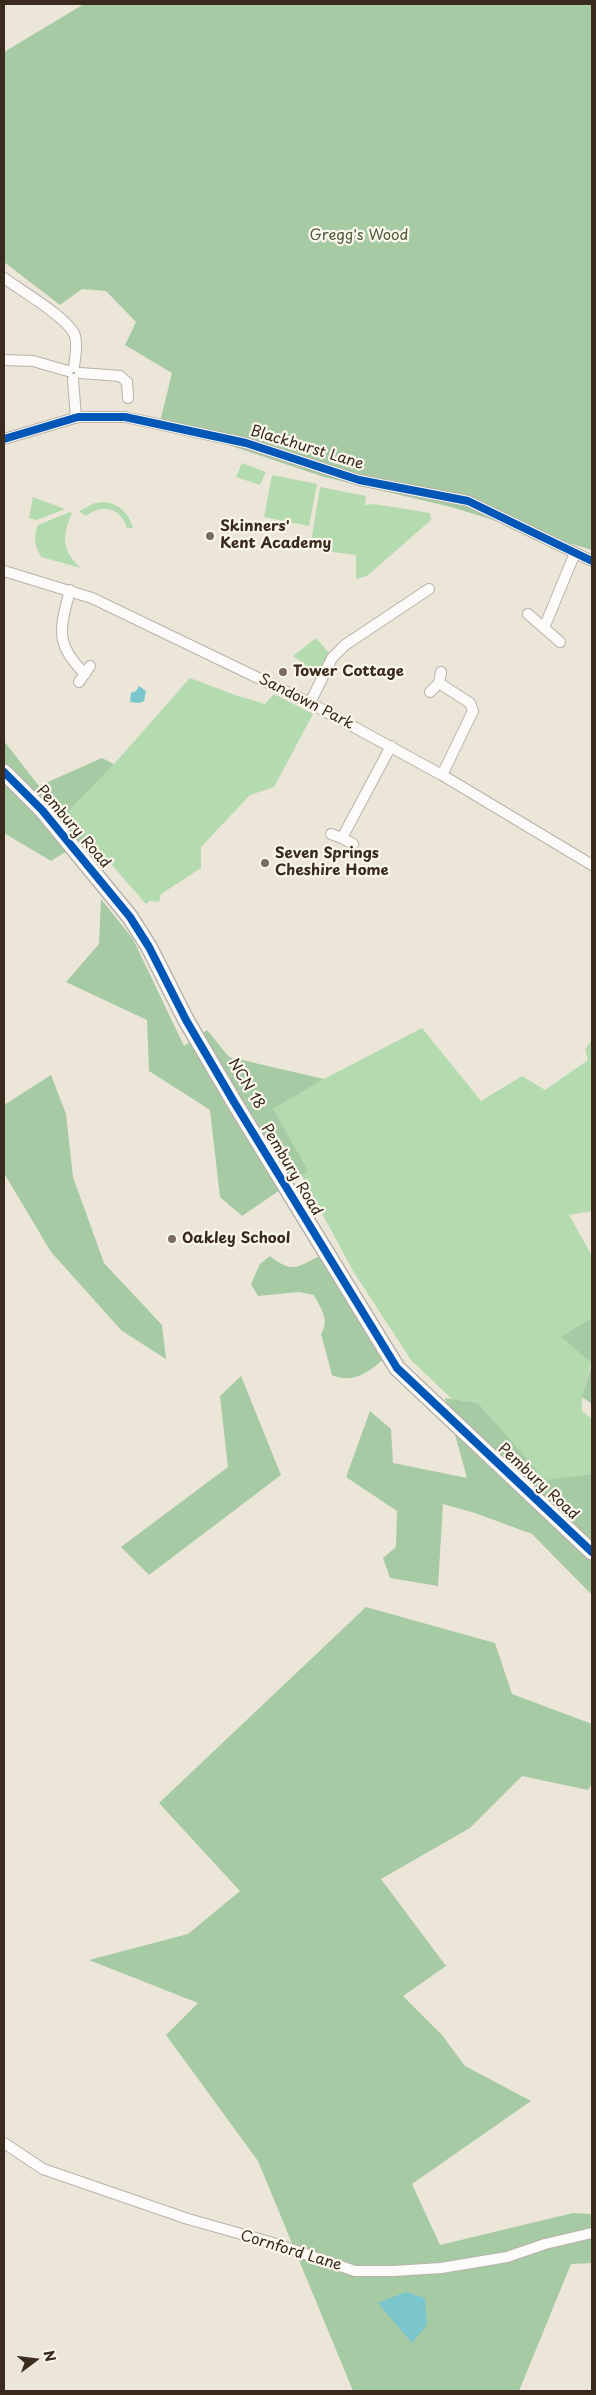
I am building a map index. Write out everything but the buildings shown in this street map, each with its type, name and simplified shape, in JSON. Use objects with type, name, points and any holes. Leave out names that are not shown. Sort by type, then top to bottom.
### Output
[{"type":"main road","name":"Pembury Road","points":[[4,772],[42,810],[130,917],[149,947],[186,1020],[234,1102],[398,1368],[592,1552]]},
{"type":"street","points":[[4,278],[66,322],[75,335],[77,347],[74,373],[76,418]]},
{"type":"street","points":[[4,360],[33,361],[74,373],[120,376],[127,382],[128,398]]},
{"type":"street","name":"Blackhurst Lane","points":[[4,439],[76,418],[125,417],[135,419],[246,443],[359,480],[468,501],[592,561]]},
{"type":"street","points":[[544,628],[575,553]]},
{"type":"street","name":"Sandown Park","points":[[4,571],[92,598],[310,703],[442,775],[592,865]]},
{"type":"street","points":[[310,703],[332,658],[345,645],[429,589]]},
{"type":"street","points":[[70,590],[61,626],[62,638],[64,649],[72,662],[85,674]]},
{"type":"street","points":[[528,614],[560,642]]},
{"type":"street","points":[[430,692],[439,683],[441,672]]},
{"type":"street","points":[[439,683],[470,703],[473,710],[442,775]]},
{"type":"street","points":[[342,838],[391,746]]},
{"type":"street","points":[[331,834],[354,844]]},
{"type":"street","name":"Cornford Lane","points":[[4,2143],[43,2169],[188,2220],[273,2243],[355,2271],[393,2272],[441,2268],[506,2257],[546,2244],[592,2233]]},
{"type":"green space","name":"Gregg's Wood","points":[[84,4],[592,4],[592,550],[451,507],[324,477],[160,422],[172,373],[125,345],[136,322],[106,291],[82,289],[60,305],[4,262],[4,52]]},
{"type":"green space","points":[[242,463],[266,472],[260,485],[236,477]]},
{"type":"green space","points":[[272,475],[317,484],[309,526],[264,517]]},
{"type":"green space","points":[[320,487],[366,496],[365,505],[374,504],[430,513],[431,520],[367,576],[356,579],[356,555],[310,549]]},
{"type":"green space","points":[[33,497],[65,509],[37,520],[29,518]]},
{"type":"green space","points":[[104,502],[115,505],[123,510],[133,528],[127,528],[120,516],[110,510],[98,510],[86,516],[79,511],[95,503]]},
{"type":"green space","points":[[70,512],[72,513],[66,529],[65,542],[70,555],[81,568],[41,557],[36,545],[35,537],[38,525]]},
{"type":"green space","points":[[316,638],[329,653],[315,679],[303,663],[293,656]]},
{"type":"green space","points":[[190,678],[265,704],[274,694],[313,714],[274,787],[250,795],[201,847],[201,868],[161,894],[159,902],[150,901],[146,904],[88,838],[69,811],[114,764]]},
{"type":"green space","points":[[4,741],[39,786],[102,758],[114,764],[69,811],[88,838],[51,861],[4,833]]},
{"type":"green space","points":[[101,899],[133,939],[184,1046],[207,1030],[229,1057],[324,1079],[273,1109],[308,1171],[242,1216],[220,1197],[210,1110],[149,1071],[147,1020],[66,982],[99,944]]},
{"type":"green space","points":[[422,1028],[481,1101],[522,1076],[545,1090],[588,1060],[585,1050],[592,1039],[592,1211],[569,1215],[592,1256],[592,1360],[582,1397],[582,1411],[592,1419],[592,1474],[545,1481],[478,1403],[452,1399],[411,1360],[353,1271],[303,1178],[273,1109],[324,1079]]},
{"type":"green space","points":[[51,1075],[66,1114],[73,1177],[104,1263],[162,1325],[166,1359],[122,1331],[51,1252],[4,1173],[4,1105]]},
{"type":"green space","points":[[326,1253],[388,1355],[369,1371],[355,1377],[340,1378],[332,1375],[321,1334],[324,1329],[325,1319],[314,1295],[299,1292],[258,1296],[251,1284],[260,1264],[270,1256],[286,1266],[292,1267]]},
{"type":"green space","points":[[592,1318],[592,1363],[561,1337]]},
{"type":"green space","points":[[592,1363],[592,1404],[582,1397]]},
{"type":"green space","points":[[241,1376],[281,1475],[149,1575],[121,1547],[228,1467],[220,1396]]},
{"type":"green space","points":[[445,1398],[478,1403],[545,1480],[592,1474],[592,1595],[532,1534],[475,1513],[443,1504],[438,1586],[390,1578],[383,1558],[396,1547],[397,1511],[346,1477],[370,1411],[391,1429],[393,1463],[467,1478]]},
{"type":"green space","points":[[366,1607],[495,1643],[512,1694],[592,1724],[592,1784],[588,1790],[522,1776],[470,1828],[381,1879],[446,1966],[403,1996],[442,2035],[465,2066],[531,2101],[412,2184],[440,2245],[573,2213],[592,2214],[592,2263],[571,2264],[519,2391],[353,2391],[258,2161],[166,2035],[198,2003],[89,1960],[188,1934],[240,1891],[159,1803]]},
{"type":"water","points":[[139,686],[146,691],[144,701],[139,703],[130,702],[131,693],[136,691]]},
{"type":"water","points":[[406,2292],[425,2298],[427,2325],[412,2343],[378,2303]]},
{"type":"cycle path","points":[[4,439],[78,417],[125,417],[246,443],[359,480],[468,501],[592,561]]},
{"type":"cycle path","points":[[4,772],[42,810],[130,917],[149,947],[186,1020],[234,1102],[397,1368],[592,1552]]},
{"type":"place","name":"Skinners' Kent Academy","points":[[210,536]]},
{"type":"place","name":"Tower Cottage","points":[[283,672]]},
{"type":"place","name":"Seven Springs Cheshire Home","points":[[265,863]]},
{"type":"place","name":"Oakley School","points":[[172,1239]]}]
